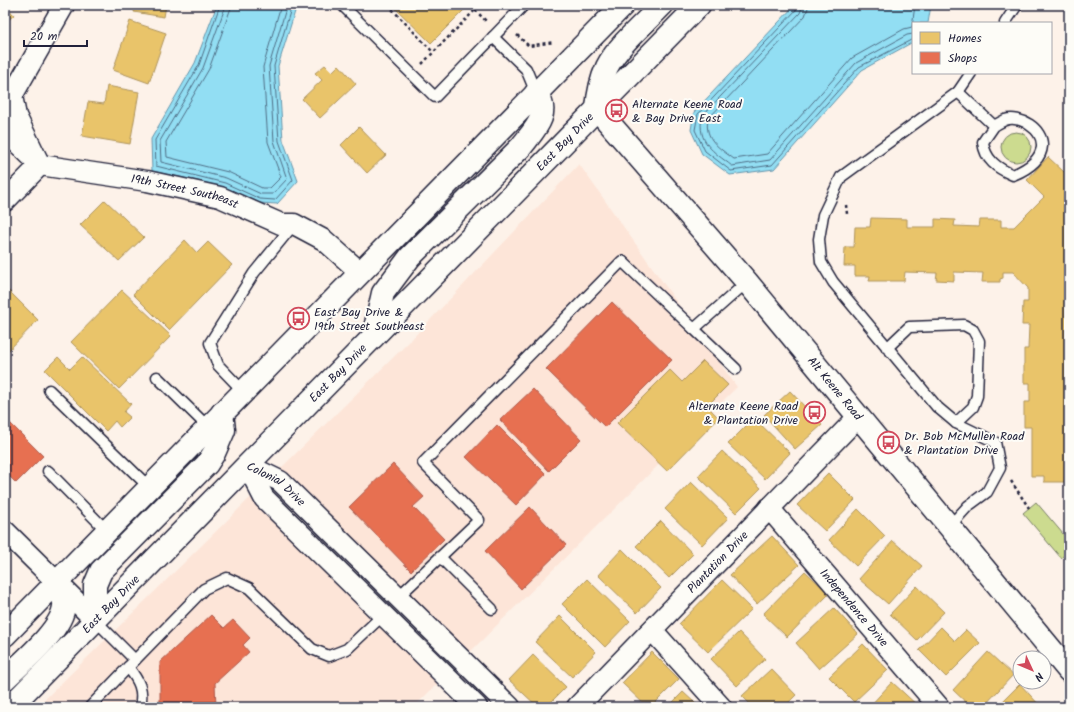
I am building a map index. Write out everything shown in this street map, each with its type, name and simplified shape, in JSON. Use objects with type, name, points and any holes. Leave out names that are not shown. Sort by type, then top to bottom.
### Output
[{"type":"main road","points":[[5,635],[623,5]]},
{"type":"main road","points":[[596,109],[606,69],[613,58],[662,5]]},
{"type":"main road","name":"East Bay Drive","points":[[10,707],[699,5]]},
{"type":"main road","points":[[373,336],[383,293],[398,271],[410,256],[520,147],[533,131],[541,119],[543,109],[542,102],[536,93]]},
{"type":"main road","name":"Alt Keene Road","points":[[596,109],[747,282],[1069,671]]},
{"type":"main road","points":[[95,620],[95,585],[101,571],[207,464],[214,453],[224,430],[215,420]]},
{"type":"main road","points":[[5,679],[48,636],[62,617],[64,604],[57,582]]},
{"type":"street","points":[[40,165],[16,116],[12,96],[64,5]]},
{"type":"street","points":[[5,131],[40,165]]},
{"type":"street","points":[[5,201],[40,165]]},
{"type":"street","name":"19th Street Southeast","points":[[40,165],[147,181],[220,197],[281,224],[294,224],[324,240],[360,272]]},
{"type":"street","name":"Plantation Drive","points":[[577,707],[858,417]]},
{"type":"street","name":"Colonial Drive","points":[[246,465],[280,481],[397,598],[510,707]]},
{"type":"street","name":"Colonial Drive","points":[[246,465],[264,498],[477,707]]},
{"type":"street","name":"Independence Drive","points":[[769,508],[939,707]]},
{"type":"street","points":[[5,531],[95,620]]},
{"type":"street","points":[[652,630],[721,707]]},
{"type":"lane","points":[[344,7],[435,97],[524,5]]},
{"type":"lane","points":[[1006,22],[1017,5]]},
{"type":"lane","points":[[493,37],[526,69],[536,93]]},
{"type":"lane","points":[[949,527],[968,506],[987,492],[1000,468],[995,442],[956,423],[937,407],[847,302],[821,262],[819,239],[823,216],[841,177],[958,92],[970,74]]},
{"type":"lane","points":[[958,92],[994,126]]},
{"type":"lane","points":[[1005,120],[1020,120],[1033,127],[1042,140],[1042,148],[1037,158],[1027,170],[1013,175],[1002,170],[985,154],[983,142],[994,126],[1005,120]]},
{"type":"lane","points":[[243,391],[218,365],[210,343],[254,273],[294,224]]},
{"type":"lane","points":[[397,598],[479,520],[423,463],[622,261],[736,369]]},
{"type":"lane","points":[[694,329],[747,282]]},
{"type":"lane","points":[[887,348],[909,327],[964,325],[974,330],[979,341],[977,396],[973,407],[956,423]]},
{"type":"lane","points":[[157,376],[215,420]]},
{"type":"lane","points":[[49,390],[150,488]]},
{"type":"lane","points":[[48,471],[107,531]]},
{"type":"lane","points":[[440,557],[492,609]]},
{"type":"lane","points":[[90,707],[204,590],[227,578],[249,588],[312,649],[329,656],[347,649],[383,615]]},
{"type":"lane","points":[[95,620],[132,664],[141,688],[142,698],[140,707]]},
{"type":"path","points":[[388,5],[433,52]]},
{"type":"path","points":[[420,66],[480,5]]},
{"type":"path","points":[[475,10],[489,23]]},
{"type":"path","points":[[514,32],[529,46],[554,42]]},
{"type":"path","points":[[1008,476],[1029,508]]},
{"type":"shaded area","points":[[579,164],[737,387],[469,653],[288,473],[280,469],[409,342]]},
{"type":"shaded area","points":[[251,497],[257,506],[438,683],[414,707],[37,707]]},
{"type":"green space","points":[[1016,132],[1027,136],[1031,147],[1027,158],[1016,162],[1005,158],[1001,147],[1005,136]]},
{"type":"green space","points":[[1036,502],[1069,541],[1069,551],[1061,558],[1023,513]]},
{"type":"water","points":[[217,5],[297,5],[278,66],[283,140],[298,181],[277,204],[259,203],[224,187],[152,171],[151,139],[195,63]]},
{"type":"water","points":[[795,5],[931,5],[928,22],[912,22],[912,43],[862,70],[774,169],[730,175],[702,154],[691,130],[694,112]]},
{"type":"building: Homes","points":[[5,5],[14,15],[5,23]]},
{"type":"building: Homes","points":[[135,5],[166,5],[164,17],[134,12]]},
{"type":"building: Homes","points":[[392,5],[469,5],[431,43]]},
{"type":"building: Homes","points":[[130,21],[166,33],[149,83],[113,70]]},
{"type":"building: Homes","points":[[325,65],[332,72],[339,65],[356,84],[320,118],[302,99],[322,80],[315,73]]},
{"type":"building: Homes","points":[[107,86],[139,92],[130,144],[82,136],[88,102],[104,104]]},
{"type":"building: Homes","points":[[359,127],[386,155],[367,173],[341,145]]},
{"type":"building: Homes","points":[[1048,157],[1064,172],[1069,167],[1069,476],[1065,476],[1065,482],[1044,482],[1044,476],[1031,476],[1031,427],[1024,427],[1024,402],[1030,402],[1030,383],[1024,383],[1024,349],[1028,349],[1029,325],[1022,325],[1023,302],[1028,302],[1028,288],[1013,272],[1003,272],[1003,278],[1000,279],[1000,282],[982,282],[983,273],[954,272],[954,281],[936,280],[937,273],[905,272],[904,281],[869,281],[870,276],[855,276],[855,266],[844,266],[845,247],[854,247],[855,227],[870,227],[871,218],[907,219],[907,227],[935,227],[935,219],[955,220],[954,226],[979,227],[980,220],[1001,220],[1001,227],[1014,227],[1044,197],[1027,180]]},
{"type":"building: Homes","points":[[105,200],[144,237],[119,261],[80,225]]},
{"type":"building: Homes","points":[[185,240],[197,253],[208,242],[232,265],[169,330],[133,294]]},
{"type":"building: Homes","points":[[5,287],[38,320],[5,354]]},
{"type":"building: Homes","points":[[122,290],[171,336],[119,389],[71,342]]},
{"type":"building: Homes","points":[[58,357],[70,369],[82,357],[131,404],[124,412],[130,417],[120,427],[115,421],[106,431],[45,370]]},
{"type":"building: Homes","points":[[703,361],[728,385],[707,406],[719,418],[667,471],[617,423],[670,370],[682,382]]},
{"type":"building: Homes","points":[[790,391],[822,425],[795,449],[764,415]]},
{"type":"building: Homes","points":[[754,418],[790,453],[765,479],[728,444]]},
{"type":"building: Homes","points":[[722,451],[761,488],[736,513],[698,476]]},
{"type":"building: Homes","points":[[828,473],[855,500],[825,531],[797,505]]},
{"type":"building: Homes","points":[[691,482],[728,518],[702,545],[665,509]]},
{"type":"building: Homes","points":[[858,509],[885,536],[856,566],[829,540]]},
{"type":"building: Homes","points":[[661,521],[693,554],[669,578],[636,546]]},
{"type":"building: Homes","points":[[772,536],[799,565],[757,604],[730,575]]},
{"type":"building: Homes","points":[[893,541],[922,566],[888,604],[859,579]]},
{"type":"building: Homes","points":[[622,549],[661,588],[637,613],[598,575]]},
{"type":"building: Homes","points":[[805,571],[829,594],[787,637],[763,614]]},
{"type":"building: Homes","points":[[587,579],[630,621],[605,647],[562,604]]},
{"type":"building: Homes","points":[[722,580],[752,609],[708,652],[679,624]]},
{"type":"building: Homes","points":[[917,586],[944,612],[917,640],[890,614]]},
{"type":"building: Homes","points":[[834,608],[858,634],[819,669],[796,643]]},
{"type":"building: Homes","points":[[560,616],[596,652],[572,677],[535,642]]},
{"type":"building: Homes","points":[[941,627],[955,641],[966,630],[980,643],[946,677],[919,650]]},
{"type":"building: Homes","points":[[739,632],[765,659],[737,686],[711,659]]},
{"type":"building: Homes","points":[[863,644],[888,670],[854,702],[829,677]]},
{"type":"building: Homes","points":[[652,652],[679,679],[651,707],[647,707],[622,683]]},
{"type":"building: Homes","points":[[988,652],[1012,674],[1012,676],[983,707],[971,707],[953,690]]},
{"type":"building: Homes","points":[[533,655],[566,687],[546,707],[538,707],[509,680]]},
{"type":"building: Homes","points":[[771,669],[796,695],[784,707],[753,707],[742,696]]},
{"type":"building: Homes","points":[[892,682],[919,707],[869,707]]},
{"type":"building: Homes","points":[[1014,690],[1025,690],[1041,707],[997,707]]},
{"type":"building: Homes","points":[[683,692],[696,704],[699,707],[668,707]]},
{"type":"building: Shops","points":[[612,302],[672,360],[605,427],[546,369]]},
{"type":"building: Shops","points":[[533,389],[581,439],[549,471],[500,420]]},
{"type":"building: Shops","points":[[7,420],[43,456],[16,483],[5,472],[5,423]]},
{"type":"building: Shops","points":[[497,425],[546,474],[516,505],[466,457]]},
{"type":"building: Shops","points":[[393,464],[424,497],[413,507],[444,539],[411,571],[349,507]]},
{"type":"building: Shops","points":[[530,507],[566,545],[521,589],[485,551]]},
{"type":"building: Shops","points":[[211,615],[224,628],[233,620],[250,638],[243,645],[249,652],[215,683],[216,707],[160,707],[160,662]]},
{"type":"place","name":"Alternate Keene Road & Bay Drive East","points":[[616,111]]},
{"type":"place","name":"East Bay Drive & 19th Street Southeast","points":[[298,319]]},
{"type":"place","name":"Alternate Keene Road & Plantation Drive","points":[[814,413]]},
{"type":"place","name":"Dr. Bob McMullen Road & Plantation Drive","points":[[889,443]]}]
